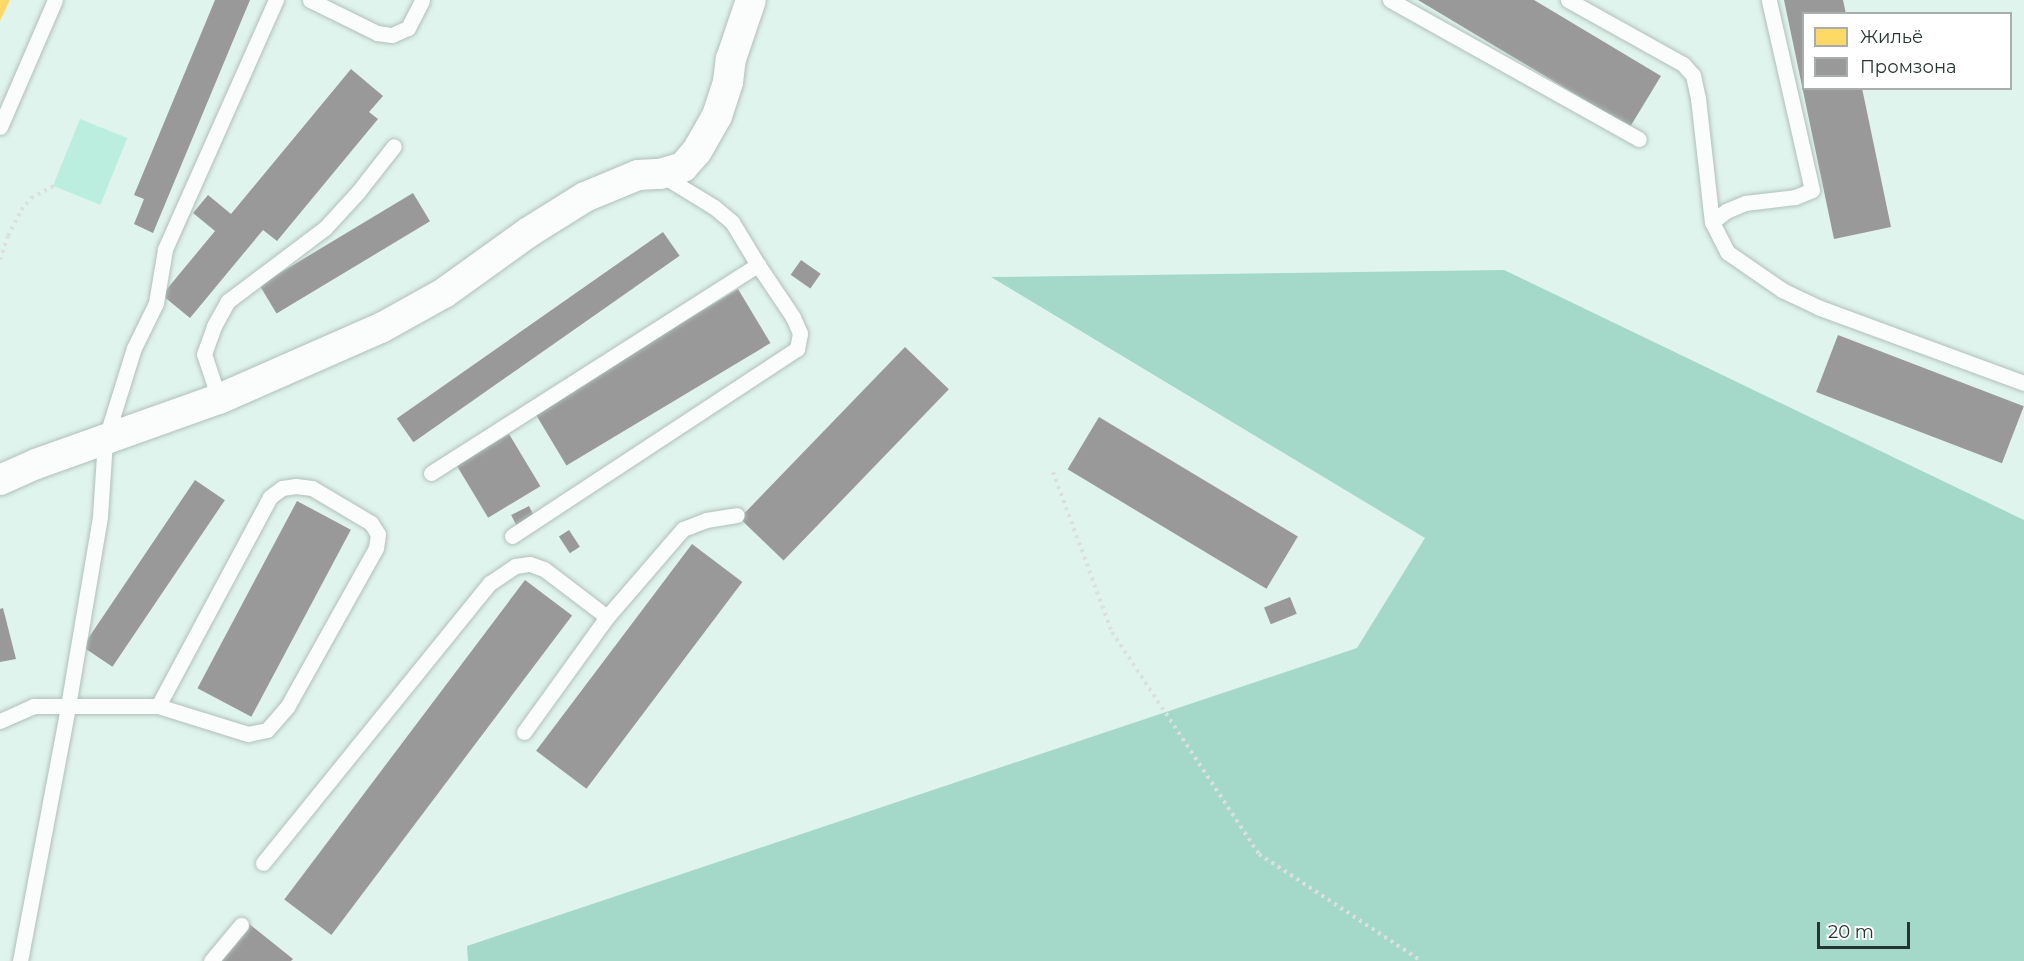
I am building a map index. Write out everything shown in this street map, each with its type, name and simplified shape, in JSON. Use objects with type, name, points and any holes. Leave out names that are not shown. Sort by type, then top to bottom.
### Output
[{"type":"street","points":[[0,480],[36,464],[219,399],[390,323],[444,293],[529,232],[585,197],[638,174],[660,174],[683,167],[697,152],[717,116],[728,81],[731,59],[751,0]]},
{"type":"lane","points":[[0,127],[55,0]]},
{"type":"lane","points":[[20,961],[68,706],[100,516],[105,441],[134,348],[156,303],[165,249],[276,0]]},
{"type":"lane","points":[[310,0],[376,33],[392,35],[408,28],[422,0]]},
{"type":"lane","points":[[1390,0],[1639,139]]},
{"type":"lane","points":[[1569,0],[1683,64],[1693,75],[1698,98],[1712,222],[1727,252],[1782,290],[1820,308],[2024,382]]},
{"type":"lane","points":[[1712,222],[1726,211],[1745,203],[1795,197],[1812,190],[1769,0]]},
{"type":"lane","points":[[219,399],[204,354],[214,326],[228,301],[325,228],[358,192],[394,146]]},
{"type":"lane","points":[[512,536],[797,349],[800,333],[793,317],[732,222],[714,207],[660,174]]},
{"type":"lane","points":[[431,473],[758,265]]},
{"type":"lane","points":[[0,721],[33,706],[158,706],[248,735],[267,730],[287,707],[376,548],[378,534],[371,523],[312,489],[296,486],[282,488],[270,497],[158,706]]},
{"type":"lane","points":[[524,732],[607,617],[683,530],[706,520],[737,514]]},
{"type":"lane","points":[[263,863],[490,583],[515,566],[530,564],[544,569],[607,617]]},
{"type":"lane","points":[[211,961],[241,926]]},
{"type":"path","points":[[0,260],[8,236],[21,210],[31,198],[54,186]]},
{"type":"path","points":[[1053,472],[1112,632],[1259,854],[1421,961]]},
{"type":"green space","points":[[80,119],[127,138],[100,205],[53,186]]},
{"type":"green space","points":[[1504,270],[2024,520],[2024,961],[468,961],[467,946],[1357,648],[1425,538],[991,277]]},
{"type":"building: Жильё","points":[[0,0],[10,0],[0,21]]},
{"type":"building: Промзона","points":[[215,0],[250,0],[153,233],[134,224],[144,199],[134,195]]},
{"type":"building: Промзона","points":[[1418,0],[1534,0],[1661,76],[1630,127]]},
{"type":"building: Промзона","points":[[1784,0],[1843,0],[1846,12],[1802,12],[1802,86]]},
{"type":"building: Промзона","points":[[351,69],[383,96],[369,112],[378,119],[277,241],[263,230],[190,318],[162,295],[215,231],[193,213],[208,195],[231,214]]},
{"type":"building: Промзона","points":[[1803,90],[1862,90],[1891,227],[1834,239]]},
{"type":"building: Промзона","points":[[413,193],[430,221],[277,313],[260,285]]},
{"type":"building: Промзона","points":[[663,232],[680,256],[413,442],[397,418]]},
{"type":"building: Промзона","points":[[801,260],[821,274],[810,289],[791,275]]},
{"type":"building: Промзона","points":[[738,289],[770,343],[566,466],[534,412]]},
{"type":"building: Промзона","points":[[1838,335],[2024,406],[2002,463],[1816,392]]},
{"type":"building: Промзона","points":[[905,347],[949,389],[784,561],[740,518]]},
{"type":"building: Промзона","points":[[1099,417],[1298,536],[1266,589],[1068,469]]},
{"type":"building: Промзона","points":[[509,434],[540,486],[488,518],[457,465]]},
{"type":"building: Промзона","points":[[195,480],[225,500],[112,667],[83,647]]},
{"type":"building: Промзона","points":[[297,501],[351,530],[251,717],[197,688]]},
{"type":"building: Промзона","points":[[529,506],[534,516],[516,525],[511,515]]},
{"type":"building: Промзона","points":[[569,530],[580,547],[570,553],[559,537]]},
{"type":"building: Промзона","points":[[692,544],[742,582],[586,789],[536,751]]},
{"type":"building: Промзона","points":[[525,580],[572,616],[331,935],[284,899]]},
{"type":"building: Промзона","points":[[1290,597],[1297,614],[1271,624],[1264,607]]},
{"type":"building: Промзона","points":[[3,608],[16,659],[0,662],[0,609]]},
{"type":"building: Промзона","points":[[248,923],[293,959],[291,961],[217,961]]}]
